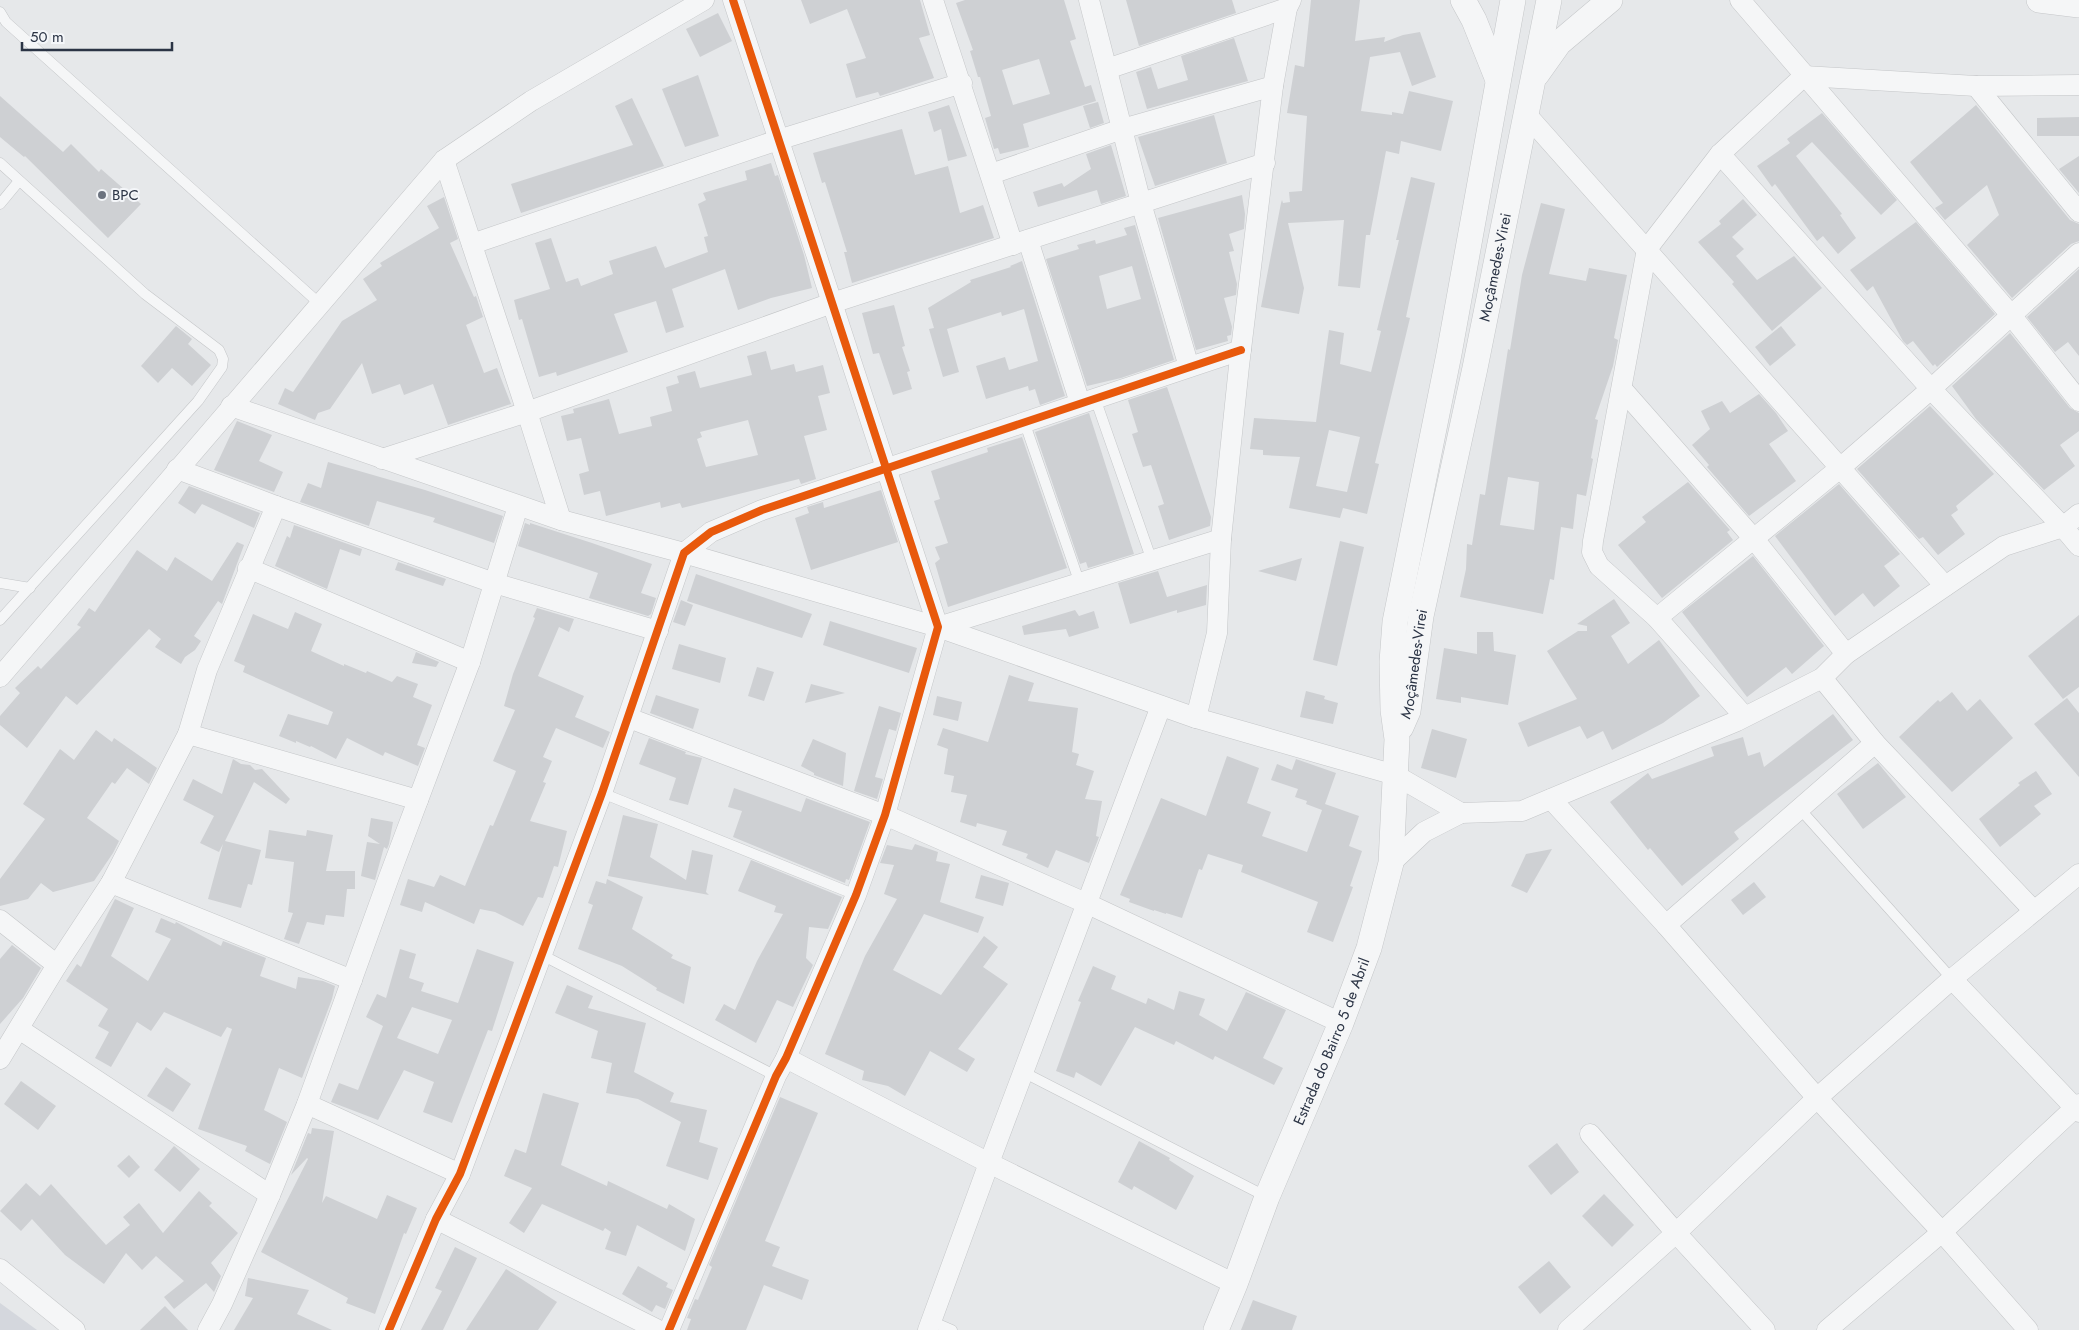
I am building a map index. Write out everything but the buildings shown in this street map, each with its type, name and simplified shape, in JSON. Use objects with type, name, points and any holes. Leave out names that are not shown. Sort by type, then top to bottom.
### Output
[{"type":"street","points":[[0,677],[444,160],[531,101],[704,0]]},
{"type":"street","points":[[669,1330],[776,1076],[786,1058],[856,895],[884,815],[938,627],[732,0]]},
{"type":"street","points":[[933,0],[991,174],[1088,400]]},
{"type":"street","points":[[1089,0],[1141,203],[1189,367]]},
{"type":"street","points":[[1463,0],[1474,20],[1498,80]]},
{"type":"street","name":"Moçâmedes-Virei","points":[[1397,739],[1393,710],[1392,662],[1395,622],[1449,354],[1513,0]]},
{"type":"street","name":"Moçâmedes-Virei","points":[[1397,739],[1408,711],[1421,616],[1477,358],[1549,0]]},
{"type":"street","points":[[1533,80],[1559,43],[1610,0]]},
{"type":"street","points":[[1740,0],[2011,315],[2079,401]]},
{"type":"street","points":[[2038,0],[2079,4]]},
{"type":"street","points":[[1107,69],[1287,3],[1273,86],[1241,350],[1221,539],[1216,633],[1196,718]]},
{"type":"street","points":[[1744,716],[1657,618],[1599,566],[1592,552],[1646,249],[1720,154],[1804,76],[1976,86],[2079,85]]},
{"type":"street","points":[[472,244],[778,140],[962,83]]},
{"type":"street","points":[[991,174],[1122,129],[1273,86]]},
{"type":"street","points":[[1976,86],[2079,212]]},
{"type":"street","points":[[1525,113],[1945,586]]},
{"type":"street","points":[[1720,154],[1931,389],[2079,546]]},
{"type":"street","points":[[444,160],[561,520]]},
{"type":"street","points":[[382,459],[527,412],[832,303],[1265,163]]},
{"type":"street","points":[[1657,618],[1840,468],[1931,389],[2079,253]]},
{"type":"street","points":[[389,1330],[436,1219],[460,1174],[602,793],[684,553],[711,532],[762,510],[1241,350]]},
{"type":"street","points":[[1622,389],[1754,539],[1846,654]]},
{"type":"street","points":[[231,406],[561,520],[684,553],[938,627],[1196,718],[1395,775],[1461,813]]},
{"type":"street","points":[[177,469],[494,583],[658,631]]},
{"type":"street","points":[[0,1059],[57,965],[111,883],[188,734],[207,670],[248,568],[276,506]]},
{"type":"street","points":[[208,1330],[222,1304],[270,1195],[307,1104],[470,662],[518,506]]},
{"type":"street","points":[[1391,862],[1424,832],[1461,813],[1522,811],[1744,716],[1822,678],[1846,654],[2004,546],[2063,527],[2079,514]]},
{"type":"street","points":[[938,627],[1221,539]]},
{"type":"street","points":[[248,568],[470,662]]},
{"type":"street","points":[[1822,678],[1875,742],[2034,911]]},
{"type":"street","points":[[930,1325],[1161,706]]},
{"type":"street","points":[[629,718],[884,815],[1088,904],[1341,1023]]},
{"type":"street","points":[[188,734],[418,800]]},
{"type":"street","name":"Estrada do Bairro 5 de Abril","points":[[1216,1330],[1267,1198],[1341,1023],[1370,948],[1391,862],[1397,739]]},
{"type":"street","points":[[1666,925],[1875,742]]},
{"type":"street","points":[[1551,800],[1666,925],[1817,1098],[1942,1232],[2028,1330]]},
{"type":"street","points":[[1568,1330],[1676,1233],[1817,1098],[1952,979],[2079,874]]},
{"type":"street","points":[[111,883],[352,980]]},
{"type":"street","points":[[0,920],[57,965]]},
{"type":"street","points":[[1827,1330],[1942,1232],[2078,1108],[1952,979]]},
{"type":"street","points":[[18,1029],[270,1195]]},
{"type":"street","points":[[786,1058],[989,1163],[1235,1284]]},
{"type":"street","points":[[307,1104],[460,1174]]},
{"type":"street","points":[[1590,1134],[1676,1233],[1765,1330]]},
{"type":"street","points":[[436,1219],[658,1330]]},
{"type":"street","points":[[0,1269],[75,1330]]},
{"type":"lane","points":[[0,12],[6,22],[320,304]]},
{"type":"lane","points":[[0,163],[145,294],[219,350],[223,358],[222,367],[198,401],[0,620]]},
{"type":"lane","points":[[0,204],[19,181]]},
{"type":"lane","points":[[1088,400],[1152,561]]},
{"type":"lane","points":[[1024,421],[1080,584]]},
{"type":"lane","points":[[0,583],[30,588]]},
{"type":"lane","points":[[602,793],[856,895]]},
{"type":"lane","points":[[1799,808],[1952,979]]},
{"type":"lane","points":[[542,955],[776,1076]]},
{"type":"lane","points":[[1023,1072],[1267,1198]]},
{"type":"lane","points":[[930,1325],[952,1330]]},
{"type":"shaded area","points":[[0,1303],[37,1330],[0,1330]]},
{"type":"cycle path","points":[[669,1330],[776,1076],[786,1058],[856,895],[885,815],[938,627],[733,0]]},
{"type":"cycle path","points":[[389,1330],[436,1219],[460,1174],[602,793],[684,553],[711,532],[762,510],[1241,350]]},
{"type":"place","name":"BPC","points":[[102,195]]}]
